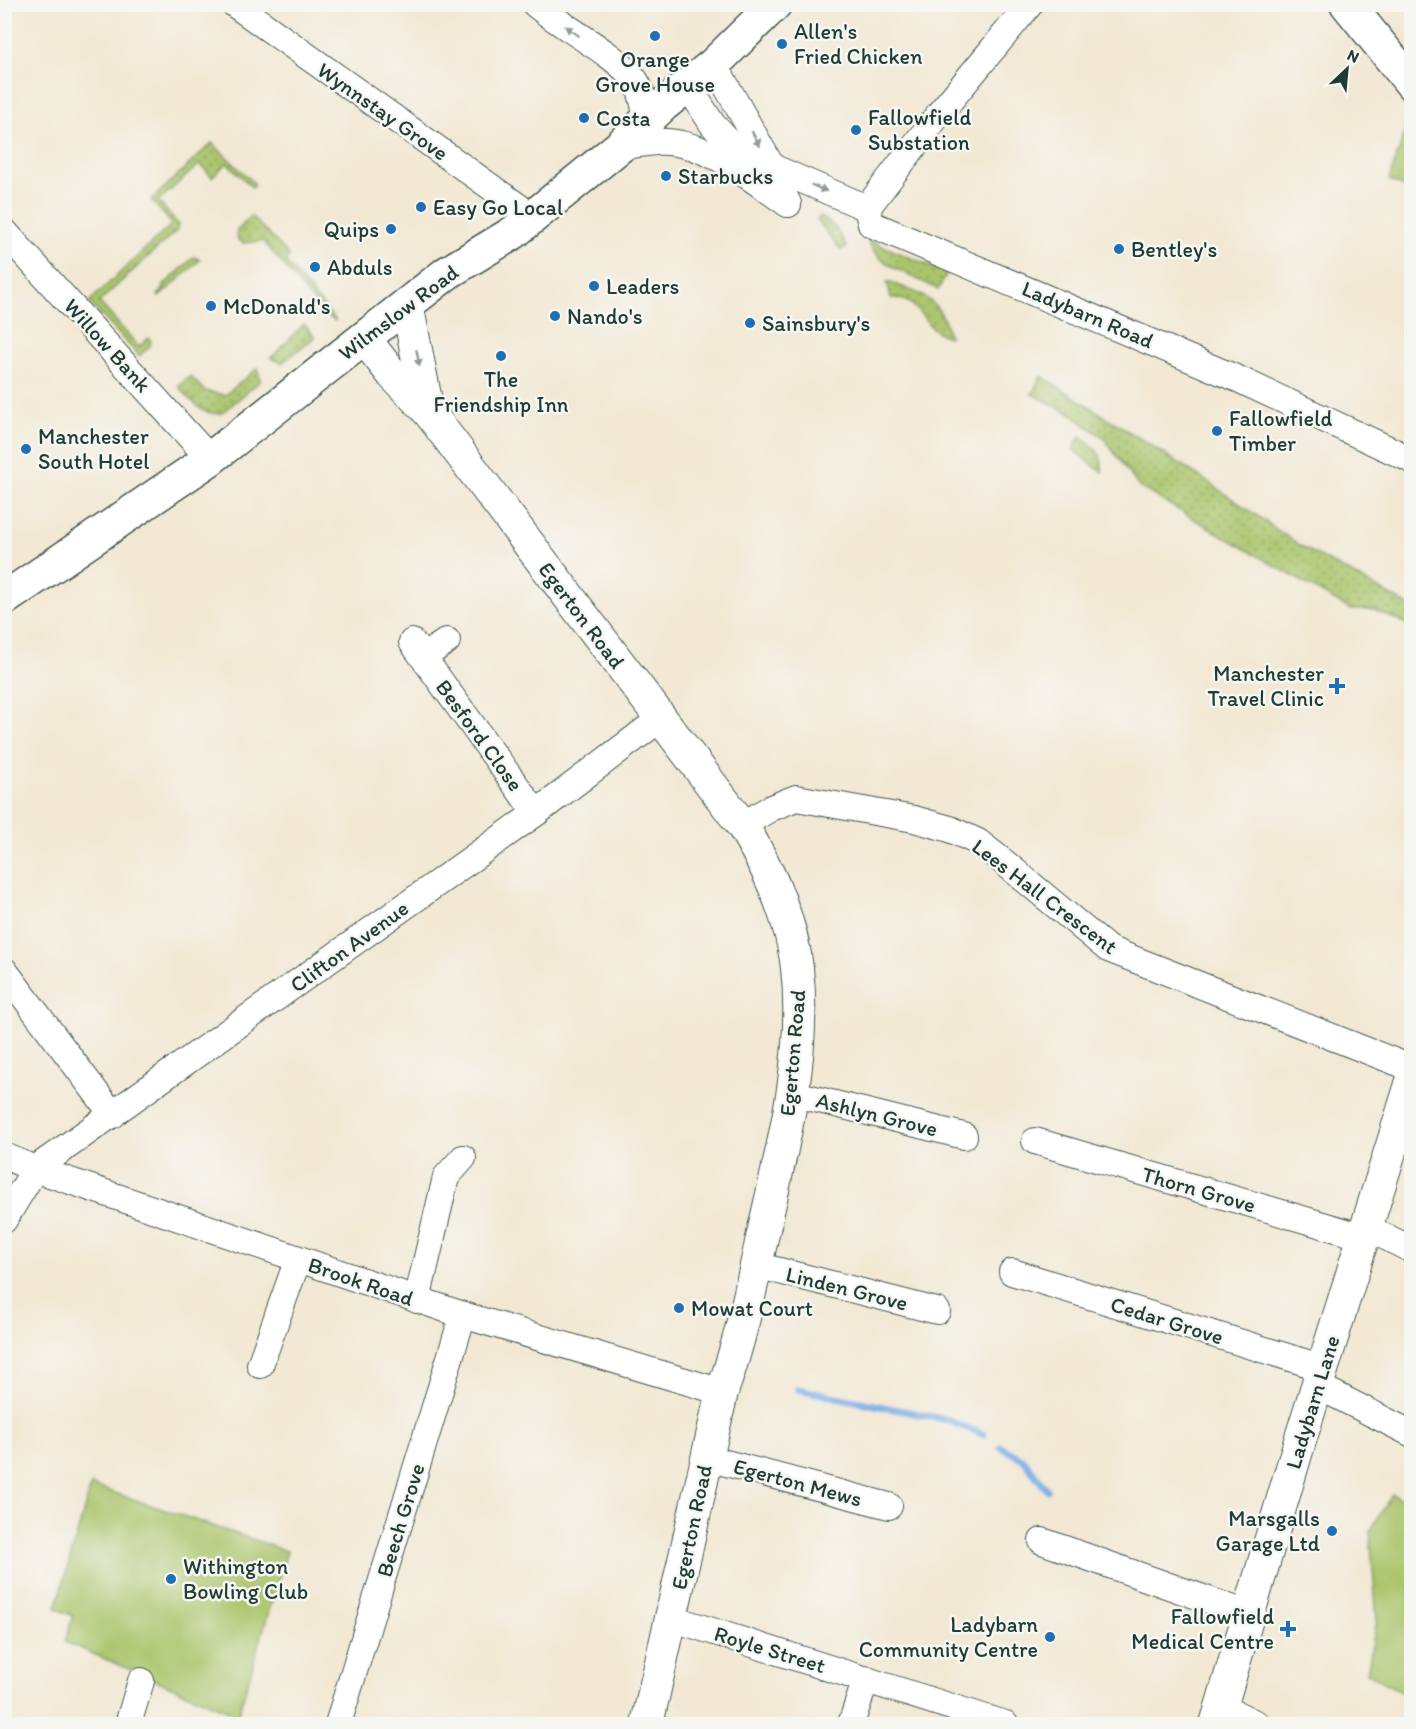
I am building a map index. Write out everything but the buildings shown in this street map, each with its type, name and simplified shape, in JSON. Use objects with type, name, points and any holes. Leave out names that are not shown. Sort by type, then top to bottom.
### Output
[{"type":"main road","name":"Wilmslow Road","points":[[4,599],[210,459],[447,273],[513,233],[619,147],[647,120],[714,64],[775,4]]},
{"type":"main road","points":[[1352,11],[1412,61]]},
{"type":"main road","points":[[1352,11],[1412,84]]},
{"type":"street","name":"Wynnstay Grove","points":[[234,4],[533,216]]},
{"type":"street","points":[[867,208],[938,114],[1030,4]]},
{"type":"street","points":[[537,5],[607,56],[634,79],[642,95],[647,120]]},
{"type":"street","points":[[714,64],[772,167],[788,204]]},
{"type":"street","points":[[688,86],[713,125],[788,204]]},
{"type":"street","points":[[619,147],[658,142],[696,148],[755,181],[788,204]]},
{"type":"street","name":"Ladybarn Road","points":[[772,167],[867,208],[871,224],[1238,379],[1412,460]]},
{"type":"street","name":"Willow Bank","points":[[4,231],[210,459]]},
{"type":"street","name":"Egerton Road","points":[[407,304],[428,411]]},
{"type":"street","name":"Egerton Road","points":[[364,338],[393,375],[428,411],[742,825],[774,883],[791,935],[800,998],[791,1093],[736,1353],[722,1392],[647,1725]]},
{"type":"street","name":"Besford Close","points":[[447,641],[418,650],[536,813]]},
{"type":"street","name":"Clifton Avenue","points":[[35,1169],[536,813],[660,719]]},
{"type":"street","name":"Lees Hall Crescent","points":[[742,825],[771,808],[796,798],[914,819],[950,829],[978,842],[1005,862],[1108,949],[1401,1064],[1412,1065]]},
{"type":"street","points":[[4,969],[113,1115]]},
{"type":"street","name":"Ladybarn Lane","points":[[1219,1716],[1320,1377],[1412,1081]]},
{"type":"street","name":"Ashlyn Grove","points":[[791,1093],[963,1136]]},
{"type":"street","name":"Thorn Grove","points":[[1035,1141],[1364,1235],[1380,1234],[1412,1250]]},
{"type":"street","name":"Brook Road","points":[[4,1156],[35,1169],[417,1300],[722,1392]]},
{"type":"street","points":[[417,1300],[446,1177],[463,1158]]},
{"type":"street","points":[[4,1220],[35,1169]]},
{"type":"street","points":[[260,1365],[298,1259]]},
{"type":"street","name":"Linden Grove","points":[[756,1264],[938,1311]]},
{"type":"street","name":"Cedar Grove","points":[[1012,1272],[1320,1377],[1412,1434]]},
{"type":"street","name":"Beech Grove","points":[[338,1725],[463,1315]]},
{"type":"street","name":"Egerton Mews","points":[[707,1458],[889,1506]]},
{"type":"street","points":[[1042,1541],[1248,1614]]},
{"type":"street","name":"Royle Street","points":[[671,1618],[866,1679],[974,1720],[1005,1725]]},
{"type":"street","points":[[851,1725],[866,1679]]},
{"type":"street","points":[[128,1725],[141,1681]]},
{"type":"street","points":[[1219,1716],[1257,1725]]},
{"type":"green space","points":[[1409,120],[1412,122],[1411,190],[1389,180]]},
{"type":"green space","points":[[212,143],[255,184],[252,187],[227,163],[212,177],[200,164],[158,201],[178,224],[177,230],[99,302],[139,347],[149,338],[150,346],[139,356],[89,302],[172,224],[151,200]]},
{"type":"green space","points":[[251,216],[290,256],[285,261],[336,321],[326,316],[263,241],[244,243],[238,240],[236,232]]},
{"type":"green space","points":[[820,216],[835,227],[847,247],[841,250],[817,220]]},
{"type":"green space","points":[[868,240],[947,273],[938,290],[888,264],[872,249]]},
{"type":"green space","points":[[194,257],[200,260],[159,297],[158,295],[164,289],[162,287]]},
{"type":"green space","points":[[887,282],[928,299],[941,314],[949,337],[940,334],[909,303],[891,298]]},
{"type":"green space","points":[[304,324],[315,337],[282,363],[271,358]]},
{"type":"green space","points":[[258,368],[260,381],[222,413],[215,414],[202,410],[178,386],[190,376],[205,391],[225,395]]},
{"type":"green space","points":[[1041,376],[1199,476],[1301,546],[1411,607],[1411,626],[1374,610],[1351,610],[1139,487],[1104,438],[1069,413],[1032,394]]},
{"type":"green space","points":[[1080,436],[1094,447],[1100,456],[1102,472],[1073,450]]},
{"type":"green space","name":"Withington Bowling Club","points":[[91,1485],[287,1551],[238,1715],[65,1642],[73,1616],[56,1608]]},
{"type":"green space","points":[[1392,1494],[1411,1505],[1411,1697],[1367,1673],[1377,1620],[1370,1532]]},
{"type":"waterway","points":[[798,1389],[947,1420],[984,1435]]},
{"type":"waterway","points":[[1001,1447],[1023,1459],[1047,1490]]},
{"type":"place","name":"Orange Grove House","points":[[655,36]]},
{"type":"place","name":"Allen's Fried Chicken","points":[[782,44]]},
{"type":"place","name":"Costa","points":[[584,118]]},
{"type":"place","name":"Fallowfield Substation","points":[[856,130]]},
{"type":"place","name":"Starbucks","points":[[666,176]]},
{"type":"place","name":"Easy Go Local","points":[[421,207]]},
{"type":"place","name":"Quips","points":[[391,229]]},
{"type":"place","name":"Bentley's","points":[[1119,249]]},
{"type":"place","name":"Abduls","points":[[315,267]]},
{"type":"place","name":"Leaders","points":[[594,286]]},
{"type":"place","name":"McDonald's","points":[[211,306]]},
{"type":"place","name":"Nando's","points":[[555,316]]},
{"type":"place","name":"Sainsbury's","points":[[750,323]]},
{"type":"place","name":"The Friendship Inn","points":[[501,356]]},
{"type":"place","name":"Fallowfield Timber","points":[[1217,431]]},
{"type":"place","name":"Manchester South Hotel","points":[[26,449]]},
{"type":"place","name":"Manchester Travel Clinic","points":[[1337,686]]},
{"type":"place","name":"Mowat Court","points":[[679,1308]]},
{"type":"place","name":"Marsgalls Garage Ltd","points":[[1332,1531]]},
{"type":"place","name":"Withington Bowling Club","points":[[171,1579]]},
{"type":"place","name":"Fallowfield Medical Centre","points":[[1288,1629]]},
{"type":"place","name":"Ladybarn Community Centre","points":[[1050,1637]]}]
